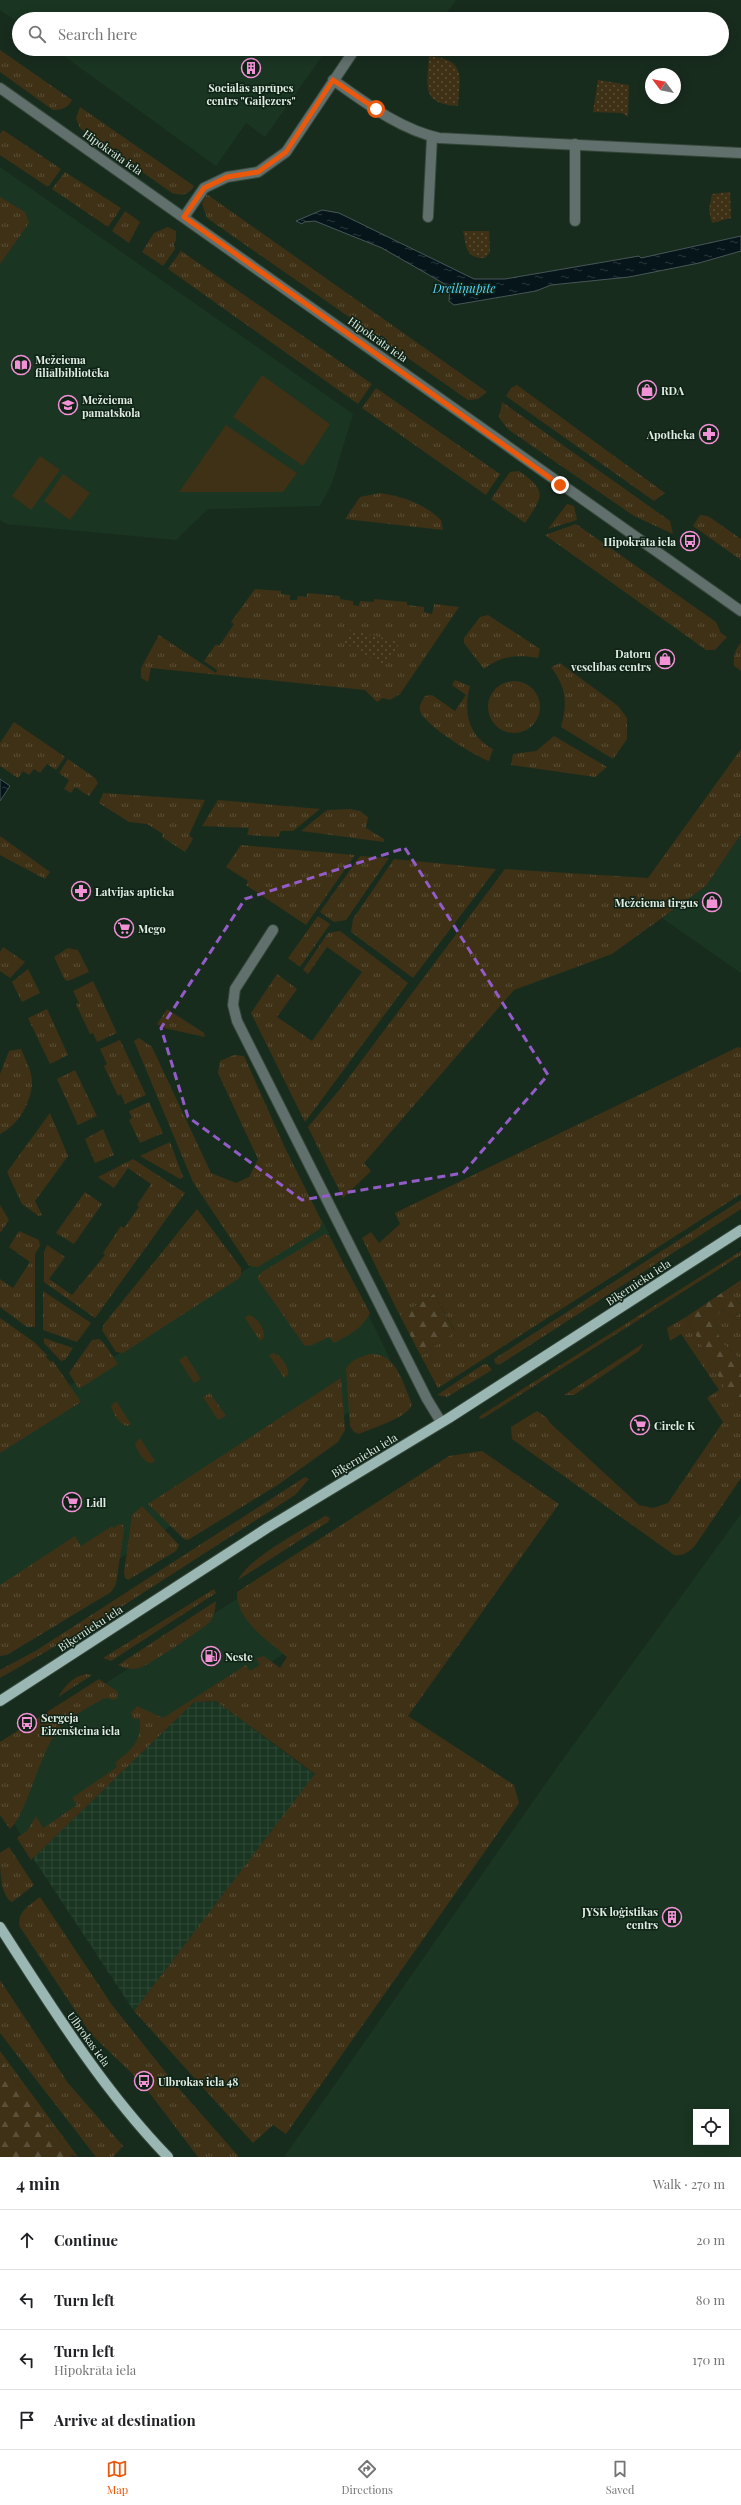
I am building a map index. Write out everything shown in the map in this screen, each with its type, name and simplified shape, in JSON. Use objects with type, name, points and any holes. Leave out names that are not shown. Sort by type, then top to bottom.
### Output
[{"type":"main road","name":"Biķernieku iela","points":[[0,1701],[267,1528],[442,1422],[741,1230]]},
{"type":"main road","name":"Ulbrokas iela","points":[[0,1927],[63,2025],[144,2132],[168,2157]]},
{"type":"street","points":[[184,217],[204,188],[227,177],[258,172],[286,152],[350,56]]},
{"type":"street","points":[[333,80],[396,122],[419,134],[466,140],[741,153]]},
{"type":"street","name":"Hipokrāta iela","points":[[0,88],[741,611]]},
{"type":"street","points":[[428,217],[432,136]]},
{"type":"street","points":[[575,144],[575,220]]},
{"type":"street","points":[[273,930],[235,989],[233,1005],[237,1021],[427,1399],[442,1422]]},
{"type":"highlighted area","points":[[405,848],[548,1075],[463,1173],[302,1200],[188,1117],[161,1028],[245,899]]},
{"type":"shaded area","points":[[0,0],[456,0],[447,12],[12,12],[12,18],[0,10]]},
{"type":"shaded area","points":[[64,56],[322,56],[265,137],[246,123],[216,166]]},
{"type":"shaded area","points":[[0,167],[353,414],[332,483],[320,506],[208,509],[176,540],[6,524],[0,520]]},
{"type":"shaded area","name":"Mežciema tirgus","points":[[741,834],[741,973],[662,918],[706,886]]},
{"type":"shaded area","points":[[322,1219],[400,1380],[0,1635],[0,1432]]},
{"type":"shaded area","points":[[741,1514],[741,2157],[284,2157],[558,1766]]},
{"type":"shaded area","points":[[246,1593],[296,1645],[216,1701],[193,1702],[33,1858],[11,1817],[44,1723]]},
{"type":"shaded area","points":[[216,1701],[315,1775],[134,2011],[33,1858],[194,1702]]},
{"type":"green space","points":[[0,50],[72,100],[70,103],[64,108],[53,110],[0,72]]},
{"type":"green space","points":[[429,56],[441,58],[455,65],[458,71],[460,86],[458,106],[446,105],[438,102],[429,92],[427,77]]},
{"type":"green space","points":[[598,80],[629,85],[628,117],[622,113],[593,112]]},
{"type":"green space","points":[[80,107],[194,186],[192,189],[185,194],[172,193],[80,128],[76,118]]},
{"type":"green space","points":[[3,130],[61,169],[48,187],[0,155],[0,134]]},
{"type":"green space","points":[[65,172],[121,208],[108,227],[52,189]]},
{"type":"green space","points":[[730,192],[731,218],[712,223],[709,210],[712,194]]},
{"type":"green space","points":[[206,195],[487,392],[478,399],[468,400],[207,218],[202,204]]},
{"type":"green space","points":[[0,197],[25,212],[29,223],[0,264]]},
{"type":"green space","points":[[125,211],[140,222],[129,243],[112,231]]},
{"type":"green space","points":[[168,227],[176,231],[176,240],[174,244],[175,249],[163,266],[142,252],[154,233]]},
{"type":"green space","points":[[463,231],[489,231],[490,252],[485,258],[478,258],[470,254],[466,247]]},
{"type":"green space","points":[[181,251],[372,384],[358,404],[168,269]]},
{"type":"green space","points":[[262,375],[330,424],[303,466],[233,417]]},
{"type":"green space","points":[[517,385],[665,493],[654,501],[506,396],[511,388]]},
{"type":"green space","points":[[376,388],[500,474],[486,495],[362,408]]},
{"type":"green space","points":[[502,402],[670,521],[673,534],[634,516],[509,430],[499,418]]},
{"type":"green space","points":[[226,425],[297,473],[283,492],[179,492]]},
{"type":"green space","points":[[40,456],[60,470],[31,510],[12,496]]},
{"type":"green space","points":[[519,471],[535,484],[540,494],[536,506],[525,523],[491,499],[510,472]]},
{"type":"green space","points":[[63,474],[90,493],[70,520],[44,501]]},
{"type":"green space","points":[[380,493],[405,499],[427,509],[441,520],[443,530],[345,519],[360,497]]},
{"type":"green space","points":[[567,504],[574,506],[577,520],[548,529]]},
{"type":"green space","points":[[700,515],[708,516],[741,539],[741,560],[693,526]]},
{"type":"green space","points":[[576,524],[716,622],[721,633],[727,637],[715,650],[706,650],[545,535]]},
{"type":"green space","points":[[255,589],[281,591],[281,594],[290,595],[290,600],[297,600],[298,596],[307,597],[307,593],[340,596],[340,599],[353,601],[353,605],[359,606],[360,601],[374,602],[374,599],[407,602],[407,605],[424,607],[424,612],[432,614],[434,604],[459,607],[400,694],[390,700],[383,698],[377,702],[365,690],[151,668],[148,682],[141,678],[141,668],[159,635],[216,673],[217,670],[204,661],[216,644],[219,646],[234,624],[231,622]]},
{"type":"green space","points":[[488,615],[540,649],[538,658],[523,656],[510,657],[497,661],[484,669],[464,643],[464,638],[480,617]]},
{"type":"green space","points":[[351,629],[400,643],[385,666],[343,642]]},
{"type":"green space","points":[[741,643],[741,671],[734,666],[734,656]]},
{"type":"green space","points":[[560,663],[618,706],[627,718],[627,739],[613,759],[561,727],[565,703],[563,688],[551,667]]},
{"type":"green space","points":[[455,680],[470,686],[467,705],[470,722],[478,737],[493,749],[489,761],[473,753],[439,731],[423,716],[420,710],[420,705],[425,696],[432,695],[455,711],[466,695],[452,685]]},
{"type":"green space","points":[[509,681],[519,681],[533,688],[540,702],[540,712],[533,726],[519,733],[509,733],[499,729],[492,722],[488,712],[488,702],[492,692],[499,685]]},
{"type":"green space","points":[[14,722],[65,757],[56,770],[47,764],[40,773],[34,769],[29,775],[23,771],[18,778],[0,766],[0,743]]},
{"type":"green space","points":[[554,736],[607,767],[595,777],[511,765],[513,754],[536,751]]},
{"type":"green space","points":[[741,749],[741,834],[706,886],[612,954],[514,990],[364,1163],[371,1171],[343,1198],[308,1127],[341,1088],[505,869],[648,878]]},
{"type":"green space","points":[[68,759],[95,778],[98,783],[89,796],[75,787],[71,793],[64,789],[69,780],[59,773]]},
{"type":"green space","points":[[103,793],[205,800],[189,835],[193,839],[185,852],[162,837],[163,834],[147,824],[129,822],[99,803]]},
{"type":"green space","points":[[218,800],[320,809],[293,831],[281,831],[278,837],[247,835],[249,828],[202,826]]},
{"type":"green space","points":[[350,809],[360,811],[368,817],[366,828],[384,839],[384,842],[301,831],[327,810]]},
{"type":"green space","points":[[0,836],[50,872],[45,879],[0,855]]},
{"type":"green space","points":[[241,845],[355,855],[306,925],[246,885],[248,881],[226,867]]},
{"type":"green space","points":[[360,856],[389,858],[346,920],[334,922],[320,912]]},
{"type":"green space","points":[[394,859],[496,869],[413,978],[351,932],[353,919]]},
{"type":"green space","points":[[318,916],[330,924],[300,967],[288,958]]},
{"type":"green space","points":[[340,931],[408,983],[305,1122],[251,1013],[277,974],[297,989],[277,1017],[312,1041],[362,972],[327,947],[308,974],[303,970],[328,933]]},
{"type":"green space","points":[[3,947],[25,962],[10,978],[0,971],[0,952]]},
{"type":"green space","points":[[68,948],[78,950],[89,972],[68,981],[65,980],[54,957]]},
{"type":"green space","points":[[28,969],[40,993],[22,1002],[12,982]]},
{"type":"green space","points":[[93,981],[117,1033],[97,1042],[93,1033],[90,1034],[76,1004],[79,1003],[73,991]]},
{"type":"green space","points":[[47,1009],[68,1055],[50,1064],[28,1018]]},
{"type":"green space","points":[[167,1009],[204,1033],[205,1037],[164,1028],[157,1024]]},
{"type":"green space","points":[[139,1038],[152,1047],[211,1173],[236,1183],[249,1177],[258,1159],[218,1073],[220,1061],[234,1055],[244,1056],[286,1150],[322,1222],[320,1229],[258,1267],[249,1266],[193,1182],[134,1041]]},
{"type":"green space","points":[[120,1040],[146,1095],[125,1104],[121,1094],[118,1096],[104,1066],[107,1064],[100,1049]]},
{"type":"green space","points":[[738,1047],[741,1048],[741,1194],[438,1388],[421,1356],[455,1331],[434,1294],[400,1316],[362,1238],[371,1232],[379,1243],[400,1224],[395,1213]]},
{"type":"green space","points":[[21,1049],[30,1069],[32,1078],[30,1097],[18,1119],[7,1130],[0,1134],[0,1074],[9,1051]]},
{"type":"green space","points":[[75,1070],[97,1116],[78,1125],[57,1079]]},
{"type":"green space","points":[[149,1102],[163,1133],[140,1143],[129,1120],[132,1118],[129,1111]]},
{"type":"green space","points":[[50,1113],[68,1156],[35,1201],[42,1215],[39,1216],[22,1204],[7,1172]]},
{"type":"green space","points":[[103,1129],[114,1155],[95,1163],[85,1139]]},
{"type":"green space","points":[[170,1142],[183,1177],[180,1179],[140,1156]]},
{"type":"green space","points":[[133,1159],[185,1193],[95,1318],[44,1282],[44,1252],[47,1245],[65,1257],[49,1279],[72,1295],[105,1255],[103,1253],[121,1226],[124,1228],[139,1207],[137,1205],[151,1184],[128,1168],[114,1188],[98,1177]]},
{"type":"green space","points":[[85,1192],[102,1204],[74,1244],[56,1233]]},
{"type":"green space","points":[[741,1200],[741,1209],[499,1365],[495,1363],[494,1359]]},
{"type":"green space","points":[[0,1205],[9,1220],[0,1233]]},
{"type":"green space","points":[[197,1209],[241,1268],[241,1275],[238,1279],[123,1353],[116,1352],[102,1330],[104,1324]]},
{"type":"green space","points":[[19,1231],[39,1240],[40,1246],[35,1254],[35,1327],[27,1327],[0,1307],[0,1279],[13,1288],[30,1262],[9,1247]]},
{"type":"green space","points":[[325,1234],[329,1236],[370,1313],[367,1319],[355,1331],[345,1337],[334,1343],[329,1337],[310,1346],[304,1345],[257,1278],[262,1272]]},
{"type":"green space","points":[[741,1251],[741,1255],[482,1419],[479,1418],[480,1416]]},
{"type":"green space","points":[[741,1280],[741,1304],[726,1290]]},
{"type":"green space","points":[[726,1290],[741,1304],[741,1312],[734,1318],[722,1309],[715,1319],[720,1341],[741,1360],[741,1411],[736,1409],[686,1317]]},
{"type":"green space","points":[[43,1291],[91,1323],[77,1342],[43,1330]]},
{"type":"green space","points":[[434,1294],[455,1332],[421,1356],[400,1316]]},
{"type":"green space","points":[[722,1309],[734,1318],[741,1312],[741,1360],[720,1341],[715,1319]]},
{"type":"green space","points":[[249,1315],[255,1318],[262,1327],[264,1337],[260,1341],[245,1318]]},
{"type":"green space","points":[[686,1317],[736,1408],[741,1411],[741,1478],[694,1547],[685,1554],[674,1555],[512,1439],[511,1427],[537,1411],[547,1418],[550,1423],[639,1505],[653,1508],[668,1503],[723,1422],[707,1398],[719,1390],[681,1334],[670,1341],[667,1328]]},
{"type":"green space","points":[[0,1318],[34,1342],[47,1355],[46,1357],[51,1362],[53,1361],[81,1402],[0,1453]]},
{"type":"green space","points":[[44,1338],[73,1348],[65,1360],[61,1361],[44,1343]]},
{"type":"green space","points":[[99,1339],[103,1342],[118,1364],[79,1389],[69,1373],[92,1340]]},
{"type":"green space","points":[[644,1343],[639,1351],[574,1395],[564,1395]]},
{"type":"green space","points":[[273,1353],[279,1356],[286,1365],[288,1375],[284,1378],[269,1355]]},
{"type":"green space","points":[[371,1354],[380,1355],[393,1364],[402,1379],[412,1404],[404,1414],[397,1418],[359,1434],[354,1432],[350,1426],[346,1369],[353,1361]]},
{"type":"green space","points":[[186,1356],[201,1379],[194,1383],[179,1360]]},
{"type":"green space","points":[[484,1364],[487,1364],[492,1370],[447,1397],[437,1395]]},
{"type":"green space","points":[[341,1378],[345,1430],[338,1442],[279,1484],[188,1540],[184,1539],[148,1504]]},
{"type":"green space","points":[[210,1393],[226,1416],[218,1420],[203,1397]]},
{"type":"green space","points":[[116,1401],[131,1424],[128,1426],[122,1424],[113,1412],[111,1406]]},
{"type":"green space","points":[[140,1438],[155,1461],[152,1463],[146,1461],[137,1450],[135,1444]]},
{"type":"green space","points":[[482,1451],[559,1504],[408,1716],[514,1785],[519,1803],[286,2134],[273,2125],[253,2143],[134,2011],[315,1774],[216,1701],[194,1702],[31,1860],[17,1838],[27,1831],[36,1816],[43,1828],[77,1805],[72,1798],[117,1767],[115,1763],[131,1749],[139,1733],[139,1719],[133,1719],[131,1713],[137,1706],[163,1718],[246,1665],[250,1671],[260,1665],[256,1658],[264,1656],[280,1668],[287,1657],[254,1629],[247,1621],[238,1602],[237,1592],[449,1456]]},
{"type":"green space","points":[[305,1477],[309,1479],[295,1495],[101,1620],[0,1678],[0,1670],[37,1650]]},
{"type":"green space","points":[[142,1506],[179,1545],[176,1551],[128,1580],[125,1578],[124,1573],[132,1515]]},
{"type":"green space","points":[[325,1516],[330,1518],[328,1522],[238,1580],[253,1562],[277,1545]]},
{"type":"green space","points":[[119,1524],[123,1525],[124,1530],[116,1584],[111,1592],[7,1655],[0,1656],[0,1585],[75,1536],[81,1546],[112,1526],[114,1528]]},
{"type":"green space","points":[[214,1589],[216,1593],[111,1661],[103,1658]]},
{"type":"green space","points":[[216,1601],[212,1620],[178,1645],[142,1667],[136,1669],[130,1669],[118,1665]]},
{"type":"green space","points":[[81,1675],[92,1675],[58,1697],[69,1682]]},
{"type":"green space","points":[[99,1679],[118,1692],[118,1698],[114,1700],[107,1698],[103,1699],[73,1716],[62,1725],[45,1753],[22,1811],[10,1829],[0,1815],[0,1742]]},
{"type":"green space","points":[[9,1847],[34,1885],[12,1902],[8,1899],[3,1888],[0,1866],[0,1853]]},
{"type":"green space","points":[[40,1897],[112,2005],[175,2084],[239,2157],[198,2157],[142,2083],[90,2033],[20,1927],[19,1922],[22,1913],[28,1906]]},
{"type":"green space","points":[[0,1980],[68,2083],[123,2146],[113,2157],[96,2157],[0,2033]]},
{"type":"green space","points":[[0,2051],[78,2157],[70,2155],[0,2059]]},
{"type":"green space","points":[[0,2059],[70,2155],[72,2157],[0,2157]]},
{"type":"water","name":"Dreiliņupīte","points":[[322,210],[339,213],[474,279],[505,279],[639,256],[641,258],[741,236],[741,251],[699,263],[629,277],[551,285],[536,291],[454,305],[449,301],[450,287],[382,248],[315,221],[304,222],[302,224],[296,221]]},
{"type":"water","points":[[0,779],[10,786],[0,801]]},
{"type":"place","name":"Sociālās aprūpes centrs \"Gaiļezers\"","points":[[251,68]]},
{"type":"place","name":"Mežciema filiālbibliotēka","points":[[21,365]]},
{"type":"place","name":"RDA","points":[[647,390]]},
{"type":"place","name":"Mežciema pamatskola","points":[[68,405]]},
{"type":"place","name":"Apotheka","points":[[709,434]]},
{"type":"place","name":"Hipokrāta iela","points":[[690,541]]},
{"type":"place","name":"Datoru veselības centrs","points":[[665,659]]},
{"type":"place","name":"Latvijas aptieka","points":[[81,891]]},
{"type":"place","name":"Mežciema tirgus","points":[[712,902]]},
{"type":"place","name":"Mego","points":[[124,928]]},
{"type":"place","name":"Circle K","points":[[640,1425]]},
{"type":"place","name":"Lidl","points":[[72,1502]]},
{"type":"place","name":"Neste","points":[[211,1656]]},
{"type":"place","name":"Sergeja Eizenšteina iela","points":[[27,1723]]},
{"type":"place","name":"JYSK loģistikas centrs","points":[[672,1917]]},
{"type":"place","name":"Ulbrokas iela 48","points":[[144,2081]]},
{"type":"route","points":[[376,109],[333,80],[286,152],[258,172],[227,177],[204,188],[184,217],[476,423],[560,485]]}]
